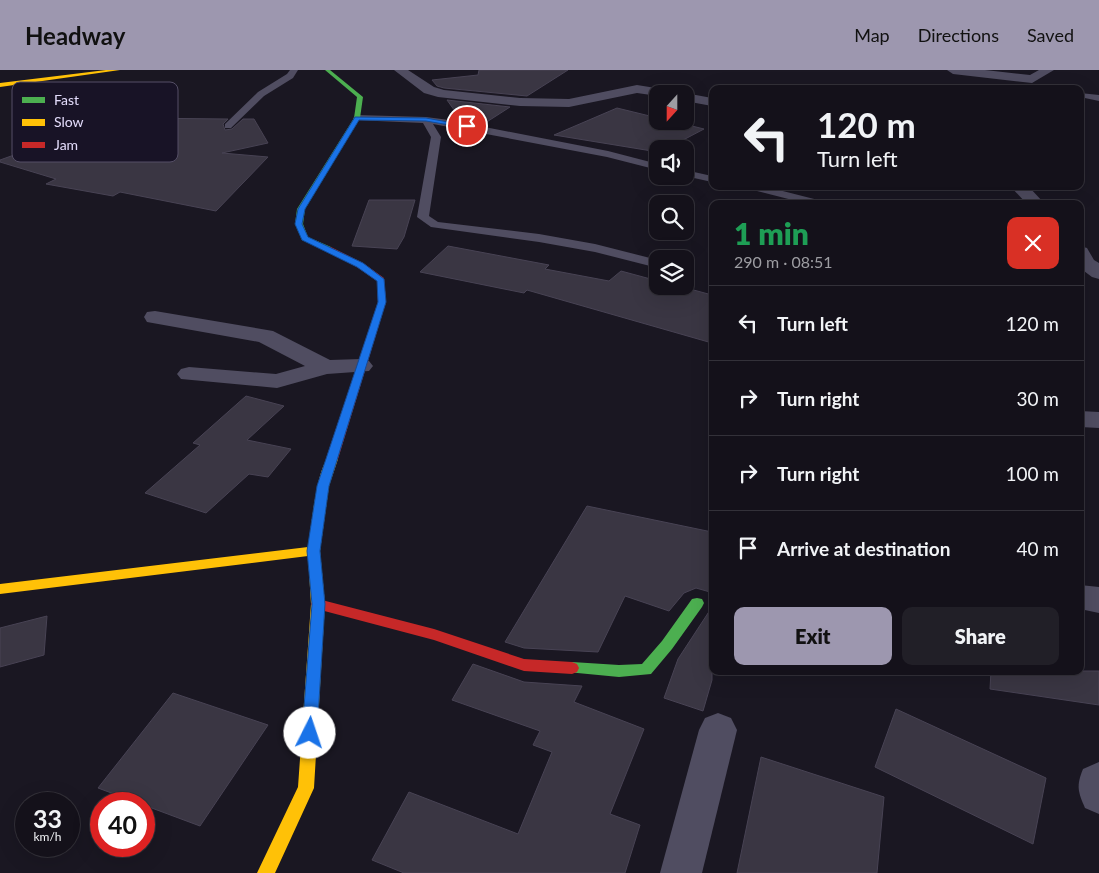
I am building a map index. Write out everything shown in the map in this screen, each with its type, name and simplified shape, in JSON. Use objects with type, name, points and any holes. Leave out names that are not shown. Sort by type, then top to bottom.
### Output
[{"type":"street","points":[[16,82],[118,70]]},
{"type":"street","points":[[266,873],[306,788],[318,604],[314,551],[323,486],[382,302],[381,280],[360,265],[305,238],[298,224],[301,209],[357,118],[360,97],[326,70]]},
{"type":"street","points":[[400,70],[429,90],[443,94],[520,102],[569,103],[637,89],[649,91]]},
{"type":"street","points":[[953,70],[1030,85],[1048,70]]},
{"type":"street","points":[[694,99],[709,101]]},
{"type":"street","points":[[1022,190],[1033,200]]},
{"type":"street","points":[[1084,259],[1099,273]]},
{"type":"street","points":[[155,317],[265,336],[326,367]]},
{"type":"street","points":[[189,374],[276,381],[326,367],[361,366]]},
{"type":"street","points":[[1084,419],[1099,420]]},
{"type":"street","points":[[0,589],[314,551]]},
{"type":"street","points":[[1084,598],[1099,600]]},
{"type":"street","points":[[318,604],[434,635],[524,665],[619,671],[646,670],[667,645],[697,603]]},
{"type":"street","points":[[681,873],[718,730]]},
{"type":"street","points":[[1099,781],[1097,782],[1099,795]]},
{"type":"lane","points":[[228,126],[261,94],[290,76],[294,70]]},
{"type":"lane","points":[[1084,96],[1099,98]]},
{"type":"lane","points":[[357,118],[426,120],[608,154],[649,165]]},
{"type":"lane","points":[[426,120],[436,137],[423,217],[435,225],[539,238],[595,248],[649,262]]},
{"type":"lane","points":[[694,175],[709,178]]},
{"type":"lane","points":[[765,190],[806,200]]},
{"type":"building","points":[[479,70],[568,70],[527,96],[444,88],[437,86],[432,80],[478,75]]},
{"type":"building","points":[[447,100],[510,107],[482,125],[462,121]]},
{"type":"building","points":[[617,108],[649,116],[649,130],[694,130],[694,126],[704,129],[683,140],[649,140],[649,151],[554,135]]},
{"type":"building","points":[[178,118],[228,119],[223,124],[225,130],[232,129],[243,119],[254,119],[268,143],[222,153],[268,157],[216,211],[120,192],[113,196],[46,184],[56,179],[0,162],[0,160],[12,156],[12,162],[178,162]]},
{"type":"building","points":[[369,200],[415,200],[404,237],[397,249],[352,246]]},
{"type":"building","points":[[448,246],[549,265],[545,269],[609,281],[621,271],[649,279],[649,295],[694,295],[694,290],[709,294],[709,342],[527,290],[524,293],[420,272]]},
{"type":"building","points":[[246,396],[284,406],[247,440],[291,449],[268,477],[249,474],[206,513],[145,493],[200,445],[193,443]]},
{"type":"building","points":[[587,506],[709,531],[709,592],[696,588],[684,593],[669,611],[625,596],[598,652],[524,648],[505,642]]},
{"type":"building","points":[[709,612],[709,675],[712,675],[712,680],[703,711],[664,698],[678,659]]},
{"type":"building","points":[[47,616],[44,655],[0,667],[0,628]]},
{"type":"building","points":[[473,664],[524,682],[582,686],[574,702],[644,729],[610,814],[640,825],[625,873],[404,873],[372,860],[409,792],[518,834],[552,752],[533,745],[540,731],[452,700]]},
{"type":"building","points":[[1084,671],[1099,671],[1099,705],[990,689],[991,675],[1084,675]]},
{"type":"building","points":[[173,693],[268,725],[200,826],[155,809],[155,792],[109,792],[98,788]]},
{"type":"building","points":[[896,709],[1046,778],[1033,844],[875,767]]},
{"type":"building","points":[[761,757],[884,797],[877,873],[737,873]]},
{"type":"traffic: fast","points":[[327,70],[360,97],[357,118],[301,209],[299,224],[305,238],[328,249]]},
{"type":"traffic: fast","points":[[572,668],[619,671],[646,670],[667,645],[697,603]]},
{"type":"traffic: slow","points":[[24,82],[118,70]]},
{"type":"traffic: slow","points":[[0,85],[12,83]]},
{"type":"traffic: slow","points":[[266,873],[306,788],[318,604],[314,551],[323,486],[332,459]]},
{"type":"traffic: slow","points":[[0,589],[314,551]]},
{"type":"traffic: jam","points":[[328,249],[360,265],[381,280],[382,302],[332,459]]},
{"type":"traffic: jam","points":[[318,604],[434,635],[524,665],[572,668]]},
{"type":"route","points":[[310,733],[318,604],[314,551],[323,486],[382,302],[381,280],[360,265],[305,238],[298,224],[301,209],[357,118],[426,120],[467,126]]}]
